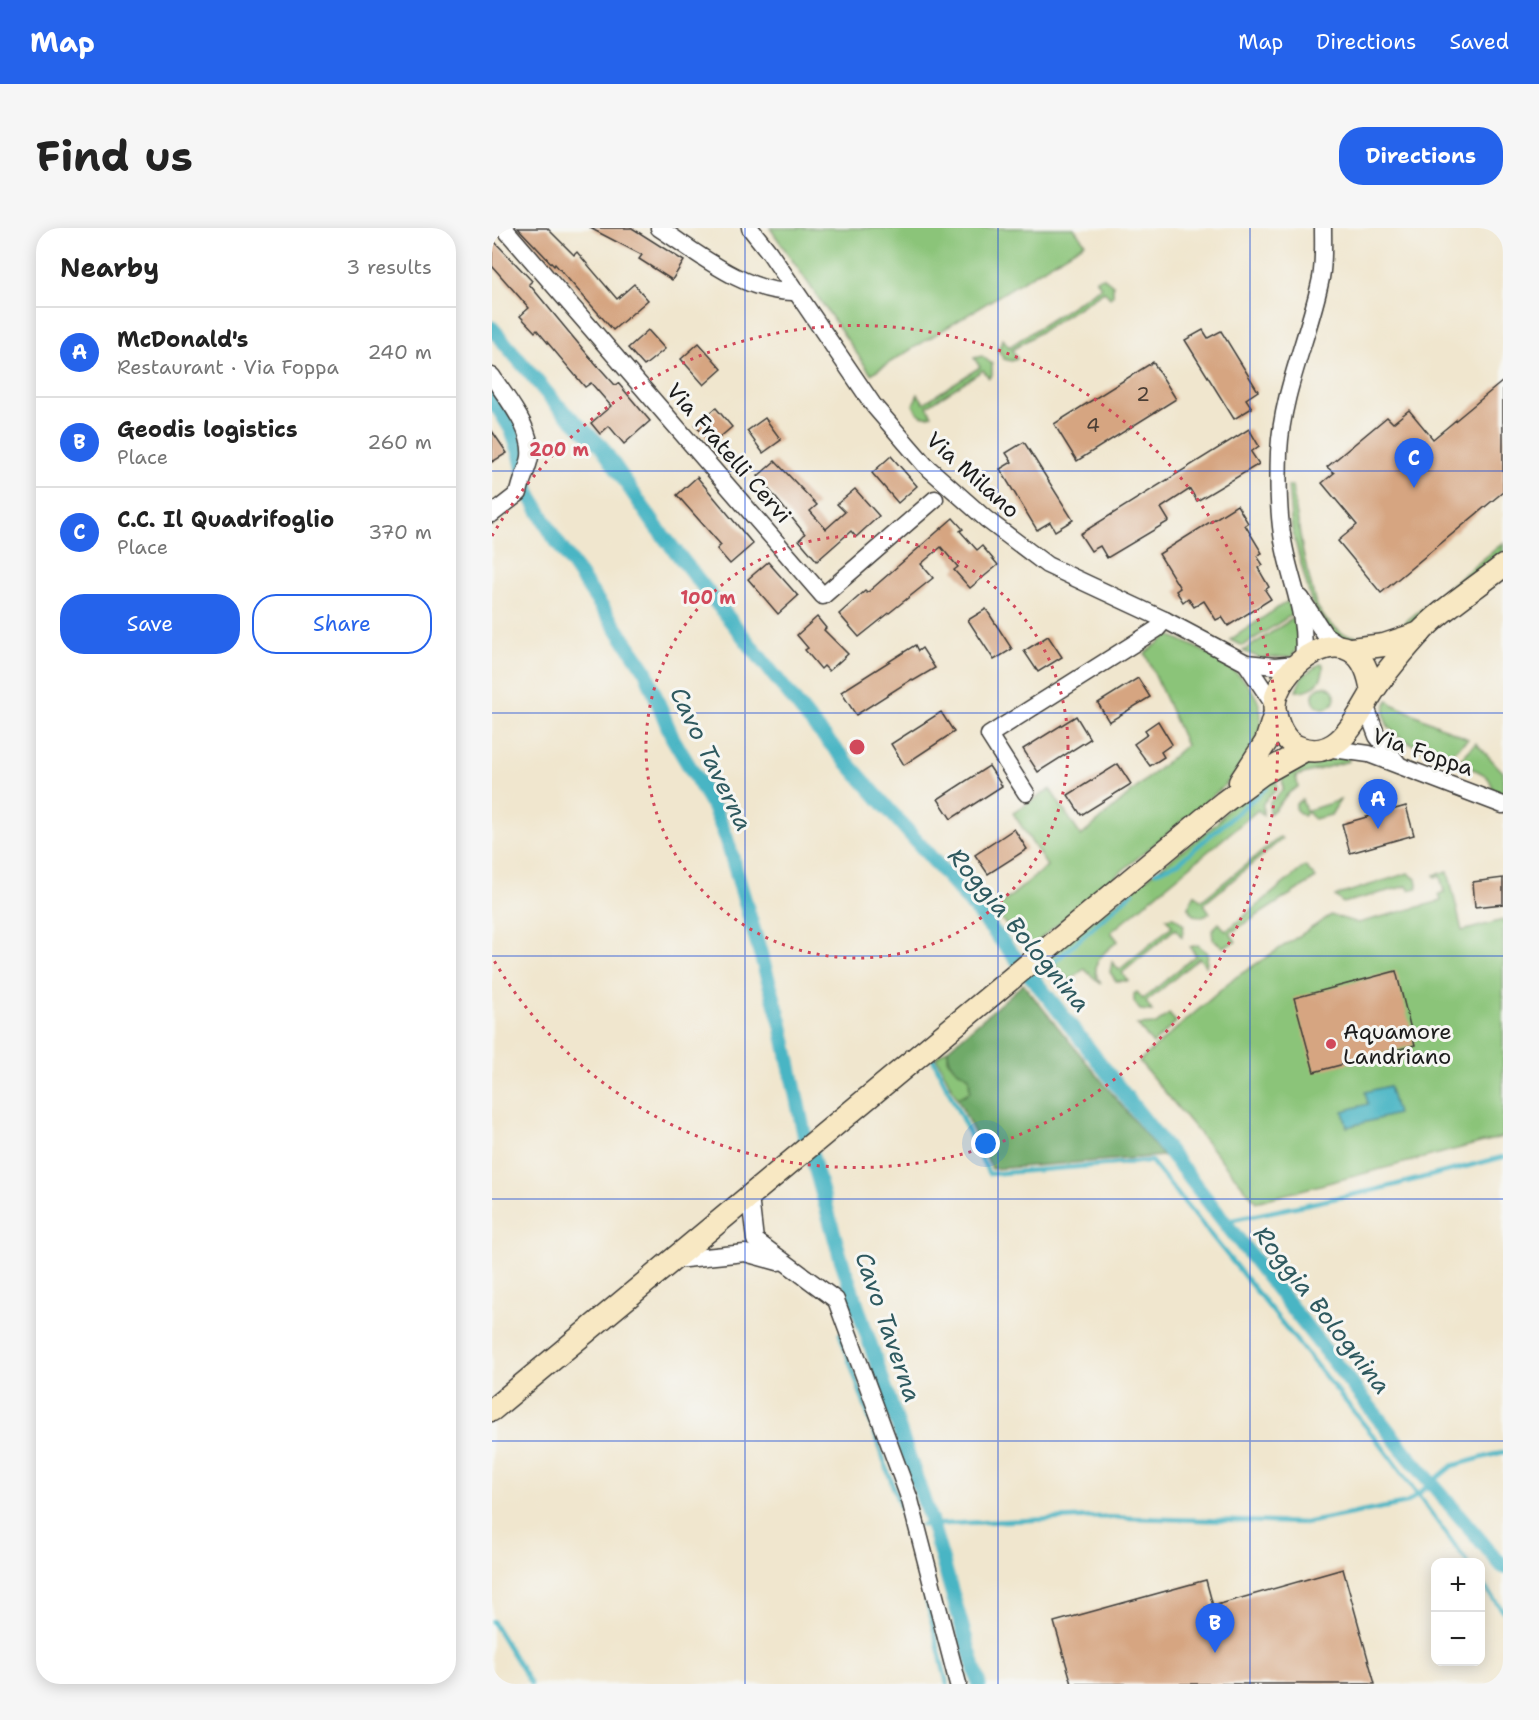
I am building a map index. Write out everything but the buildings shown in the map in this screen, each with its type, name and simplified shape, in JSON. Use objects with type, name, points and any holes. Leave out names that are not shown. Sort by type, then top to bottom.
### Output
[{"type":"main road","points":[[492,1410],[1224,802],[1262,774],[1346,737],[1369,700],[1420,633],[1503,566]]},
{"type":"main road","points":[[1224,802],[1258,759],[1266,742],[1280,688],[1299,662],[1324,648],[1348,649],[1384,645],[1420,633]]},
{"type":"main road","points":[[1348,649],[1360,656],[1370,681],[1369,700]]},
{"type":"main road","points":[[1275,709],[1280,729],[1289,742],[1316,749]]},
{"type":"street","name":"Via Fratelli Cervi","points":[[504,228],[823,596],[935,499]]},
{"type":"street","points":[[659,228],[715,265],[763,289],[775,292],[794,292]]},
{"type":"street","name":"Via Milano","points":[[750,228],[769,252],[794,292],[874,406],[910,450],[948,486],[1047,565],[1165,620],[1246,663],[1275,666],[1299,662]]},
{"type":"street","points":[[1299,662],[1305,642],[1299,595],[1282,536],[1278,484],[1279,449],[1281,424],[1321,276],[1323,228]]},
{"type":"street","points":[[492,376],[525,430],[530,455],[522,479],[492,514]]},
{"type":"street","points":[[1299,595],[1325,635],[1348,649]]},
{"type":"street","points":[[1026,793],[989,735],[1157,628],[1165,620]]},
{"type":"street","name":"Via Milano","points":[[1246,663],[1275,709]]},
{"type":"street","points":[[1369,700],[1377,736],[1399,765]]},
{"type":"street","name":"Via Foppa","points":[[1316,749],[1369,754],[1503,805]]},
{"type":"street","points":[[750,1197],[755,1240],[836,1300],[910,1500],[958,1684]]},
{"type":"street","points":[[675,1260],[745,1253],[791,1266]]},
{"type":"green space","points":[[770,228],[1074,228],[1085,243],[871,374]]},
{"type":"green space","points":[[1103,277],[1113,285],[1113,295],[1110,298],[1104,291],[1012,350],[1017,359],[1011,361],[1004,359],[998,350],[1003,339],[1009,347],[1101,287],[1096,279]]},
{"type":"green space","points":[[982,356],[992,364],[992,375],[989,378],[983,370],[927,406],[932,415],[923,416],[918,413],[913,405],[918,394],[924,403],[980,367],[974,358]]},
{"type":"green space","points":[[1288,486],[1292,486],[1303,553],[1316,605],[1326,620],[1343,634],[1371,639],[1394,631],[1503,543],[1503,552],[1407,630],[1360,643],[1333,635],[1312,605],[1292,530]]},
{"type":"green space","points":[[1288,601],[1293,614],[1243,646],[1230,640]]},
{"type":"green space","points":[[1298,615],[1298,648],[1291,657],[1260,658],[1243,651]]},
{"type":"green space","points":[[1169,635],[1222,662],[1242,677],[1255,694],[1261,714],[1258,735],[1246,759],[1223,787],[1029,948],[993,911],[1047,866],[1013,813],[1050,789],[1081,836],[1186,745],[1145,653]]},
{"type":"green space","points":[[1323,664],[1323,670],[1320,680],[1307,690],[1296,691],[1302,676]]},
{"type":"green space","points":[[1324,686],[1332,689],[1335,697],[1332,705],[1324,708],[1316,705],[1313,697],[1316,689]]},
{"type":"green space","points":[[1388,700],[1394,705],[1468,739],[1446,758],[1413,745],[1402,739],[1386,723],[1384,712]]},
{"type":"green space","points":[[1476,743],[1503,772],[1503,795],[1492,789],[1491,783],[1484,775],[1457,763]]},
{"type":"green space","points":[[1347,756],[1349,761],[1296,776],[1298,787],[1269,814],[1270,802],[1283,790],[1282,772],[1305,761]]},
{"type":"green space","points":[[1276,772],[1277,789],[1263,803],[1263,815],[1258,810],[1111,932],[1118,941],[1102,955],[1096,965],[1097,977],[1101,984],[1084,969],[1069,981],[1047,956],[1216,824],[1233,802]]},
{"type":"green space","points":[[1302,800],[1306,811],[1340,800],[1331,815],[1314,819],[1308,812],[1303,816],[1296,810],[1296,804]]},
{"type":"green space","points":[[1280,837],[1282,839],[1204,904],[1210,913],[1203,917],[1193,915],[1188,907],[1195,894],[1201,901]]},
{"type":"green space","points":[[1305,866],[1316,878],[1230,933],[1236,942],[1223,947],[1213,939],[1212,930],[1219,923],[1226,931]]},
{"type":"green space","name":"Aquamore Landriano","points":[[1448,871],[1462,931],[1503,920],[1503,1137],[1256,1202],[1139,1061],[1236,977],[1331,915],[1358,923],[1441,901],[1439,894],[1444,892],[1440,876],[1435,877],[1434,875]]},
{"type":"green space","points":[[1408,873],[1416,879],[1418,888],[1409,890],[1407,886],[1343,903],[1335,896]]},
{"type":"green space","points":[[1174,917],[1184,925],[1182,937],[1175,929],[1122,973],[1128,981],[1116,981],[1110,972],[1112,962],[1119,970],[1172,926],[1166,918]]},
{"type":"green space","points":[[1198,945],[1208,953],[1206,966],[1199,958],[1146,1002],[1152,1011],[1140,1010],[1134,1002],[1134,994],[1137,992],[1143,999],[1196,955],[1190,947]]},
{"type":"green space","points":[[1023,984],[1163,1156],[992,1169],[957,1098],[970,1092],[969,1077],[953,1066],[949,1059],[948,1049]]},
{"type":"green space","points":[[1169,1014],[1176,1022],[1153,1044],[1137,1025],[1156,1024]]},
{"type":"green space","points":[[948,1049],[948,1061],[969,1077],[970,1092],[957,1098],[936,1057]]},
{"type":"water","points":[[1389,1086],[1397,1114],[1347,1127],[1343,1111],[1368,1104],[1365,1092]]},
{"type":"waterway","name":"Roggia Bolognina","points":[[492,328],[556,404],[601,446],[657,528],[808,718],[957,887],[1052,1002],[1404,1451],[1503,1567]]},
{"type":"waterway","name":"Cavo Taverna","points":[[492,398],[511,429],[520,453],[529,493],[553,536],[645,670],[672,737],[713,806],[726,837],[781,1023],[805,1138]]},
{"type":"waterway","points":[[1155,872],[1178,863],[1266,788]]},
{"type":"waterway","points":[[1034,980],[1133,892]]},
{"type":"waterway","points":[[933,1059],[989,1174],[1151,1161],[1384,1449],[1464,1558]]},
{"type":"waterway","name":"Cavo Taverna","points":[[811,1153],[840,1256],[928,1513]]},
{"type":"waterway","points":[[1223,1222],[1379,1189],[1503,1157]]},
{"type":"waterway","points":[[840,1334],[913,1544],[947,1684]]},
{"type":"waterway","points":[[922,1525],[1097,1517],[1305,1523],[1407,1503],[1452,1466],[1503,1452]]},
{"type":"waterway","name":"Cavo Taverna","points":[[930,1518],[979,1684]]},
{"type":"waterway","points":[[1485,1588],[1503,1611]]},
{"type":"waterway","points":[[492,1621],[531,1684]]},
{"type":"place","name":"C.C. Il Quadrifoglio","points":[[1414,488]]},
{"type":"place","name":"McDonald's","points":[[1378,829]]},
{"type":"place","name":"Aquamore Landriano","points":[[1331,1044]]},
{"type":"place","name":"Geodis logistics","points":[[1215,1653]]}]
